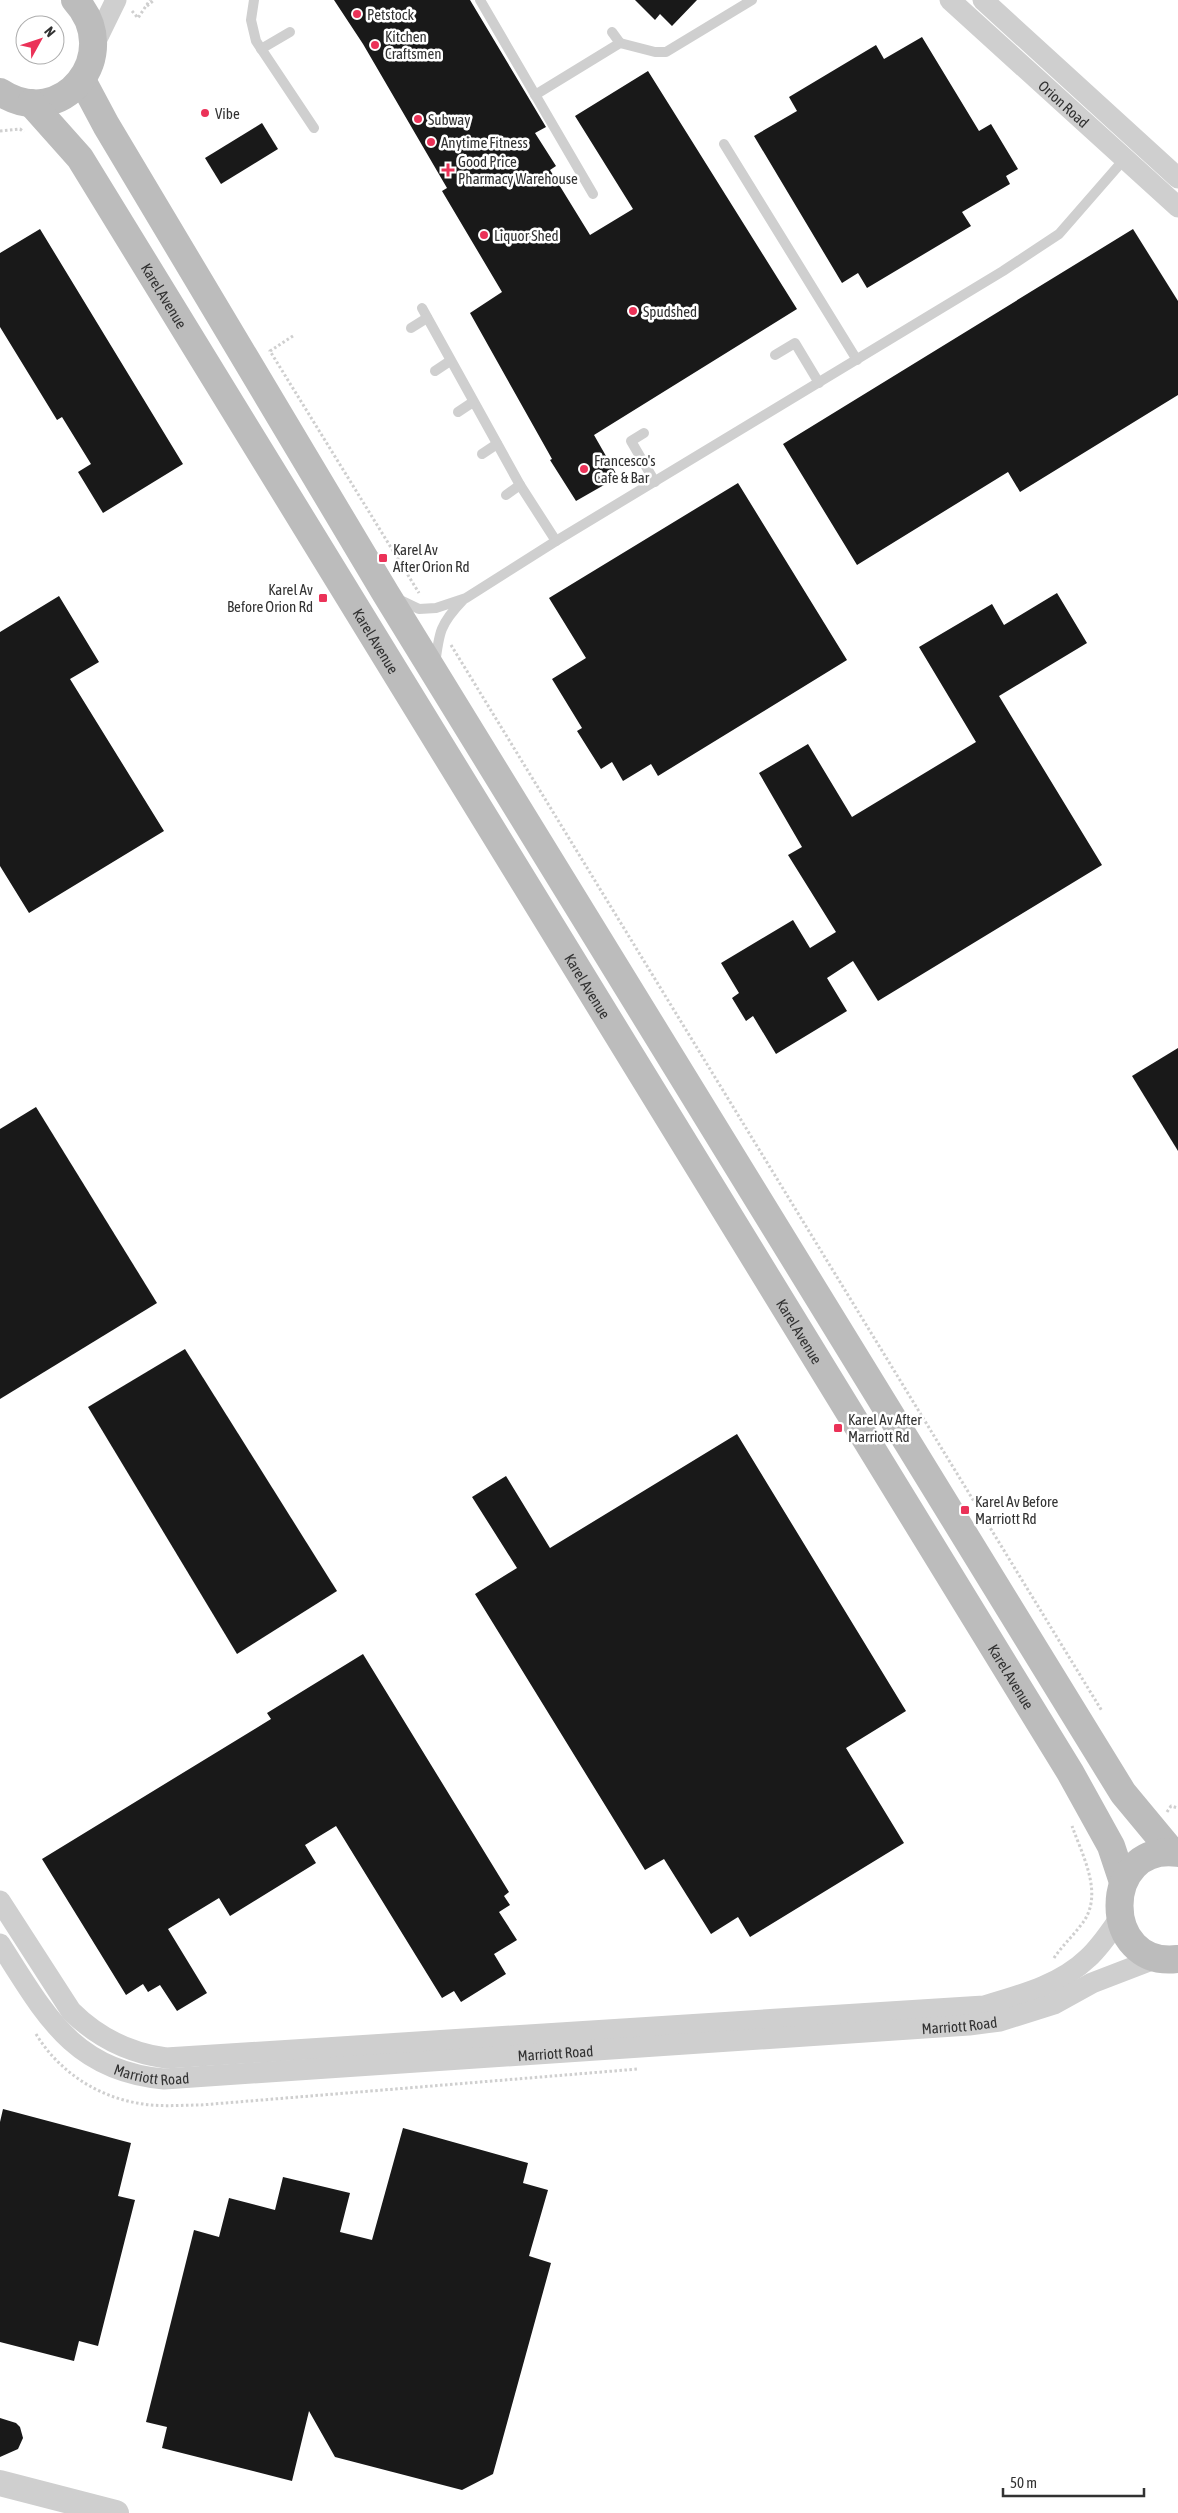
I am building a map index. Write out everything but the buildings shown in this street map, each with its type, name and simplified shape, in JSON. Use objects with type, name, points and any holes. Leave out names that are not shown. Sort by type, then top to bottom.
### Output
[{"type":"main road","name":"Karel Avenue","points":[[10,100],[56,99],[67,94],[82,80],[91,62],[94,45],[91,25],[84,10],[75,0]]},
{"type":"main road","points":[[82,80],[434,673],[1123,1793],[1175,1852]]},
{"type":"main road","name":"Karel Avenue","points":[[10,100],[80,158],[1070,1772],[1111,1846],[1123,1882],[1119,1894],[1120,1919],[1133,1943],[1144,1952],[1171,1960]]},
{"type":"main road","points":[[220,315],[240,374],[261,427],[263,435],[258,448]]},
{"type":"main road","points":[[1123,1882],[1131,1870],[1143,1860],[1157,1854],[1175,1852]]},
{"type":"street","points":[[94,45],[116,0]]},
{"type":"street","name":"Orion Road","points":[[950,0],[1178,207]]},
{"type":"street","name":"Orion Road","points":[[983,0],[1178,178]]},
{"type":"street","name":"Marriott Road","points":[[0,1901],[71,2011],[83,2024],[96,2034],[122,2046],[149,2056],[166,2058],[984,2006],[1046,1986],[1076,1968],[1089,1958],[1120,1919]]},
{"type":"street","name":"Marriott Road","points":[[0,1944],[56,2027],[93,2060],[118,2071],[145,2078],[164,2080],[969,2025],[1000,2021],[1054,2004],[1092,1983],[1171,1960]]},
{"type":"street","points":[[0,2483],[116,2513]]},
{"type":"lane","points":[[254,0],[251,20],[256,41],[314,128]]},
{"type":"lane","points":[[480,0],[593,194]]},
{"type":"lane","points":[[612,32],[620,43],[656,52],[666,52],[752,0]]},
{"type":"lane","points":[[261,49],[290,32]]},
{"type":"lane","points":[[535,95],[620,43]]},
{"type":"lane","points":[[386,594],[419,609],[436,608],[466,598],[556,541],[1003,271],[1058,234],[1139,142]]},
{"type":"lane","points":[[724,144],[857,360]]},
{"type":"lane","points":[[411,328],[425,313],[520,485],[556,541]]},
{"type":"lane","points":[[775,355],[795,343],[819,383]]},
{"type":"lane","points":[[435,371],[450,361]]},
{"type":"lane","points":[[458,412],[474,402]]},
{"type":"lane","points":[[644,433],[631,441],[655,482]]},
{"type":"lane","points":[[482,454],[497,444]]},
{"type":"lane","points":[[506,495],[520,485]]},
{"type":"lane","points":[[434,673],[442,629],[446,619],[466,598]]},
{"type":"path","points":[[138,18],[150,0]]},
{"type":"path","points":[[143,10],[154,0]]},
{"type":"path","points":[[0,131],[20,129],[28,134]]},
{"type":"path","points":[[293,336],[270,351],[429,609]]},
{"type":"path","points":[[442,629],[1103,1712]]},
{"type":"path","points":[[1167,1812],[1172,1806],[1178,1808]]},
{"type":"path","points":[[1072,1825],[1092,1886],[1093,1904],[1082,1924]]},
{"type":"place","name":"Petstock","points":[[357,14]]},
{"type":"place","name":"Kitchen Craftsmen","points":[[375,45]]},
{"type":"place","name":"Vibe","points":[[205,113]]},
{"type":"place","name":"Subway","points":[[418,119]]},
{"type":"place","name":"Anytime Fitness","points":[[431,142]]},
{"type":"place","name":"Good Price Pharmacy Warehouse","points":[[448,170]]},
{"type":"place","name":"Liquor Shed","points":[[484,235]]},
{"type":"place","name":"Spudshed","points":[[633,311]]},
{"type":"place","name":"Francesco's Cafe & Bar","points":[[584,469]]},
{"type":"place","name":"Karel Av After Orion Rd","points":[[383,558]]},
{"type":"place","name":"Karel Av Before Orion Rd","points":[[323,598]]},
{"type":"place","name":"Karel Av After Marriott Rd","points":[[838,1428]]},
{"type":"place","name":"Karel Av Before Marriott Rd","points":[[965,1510]]}]
